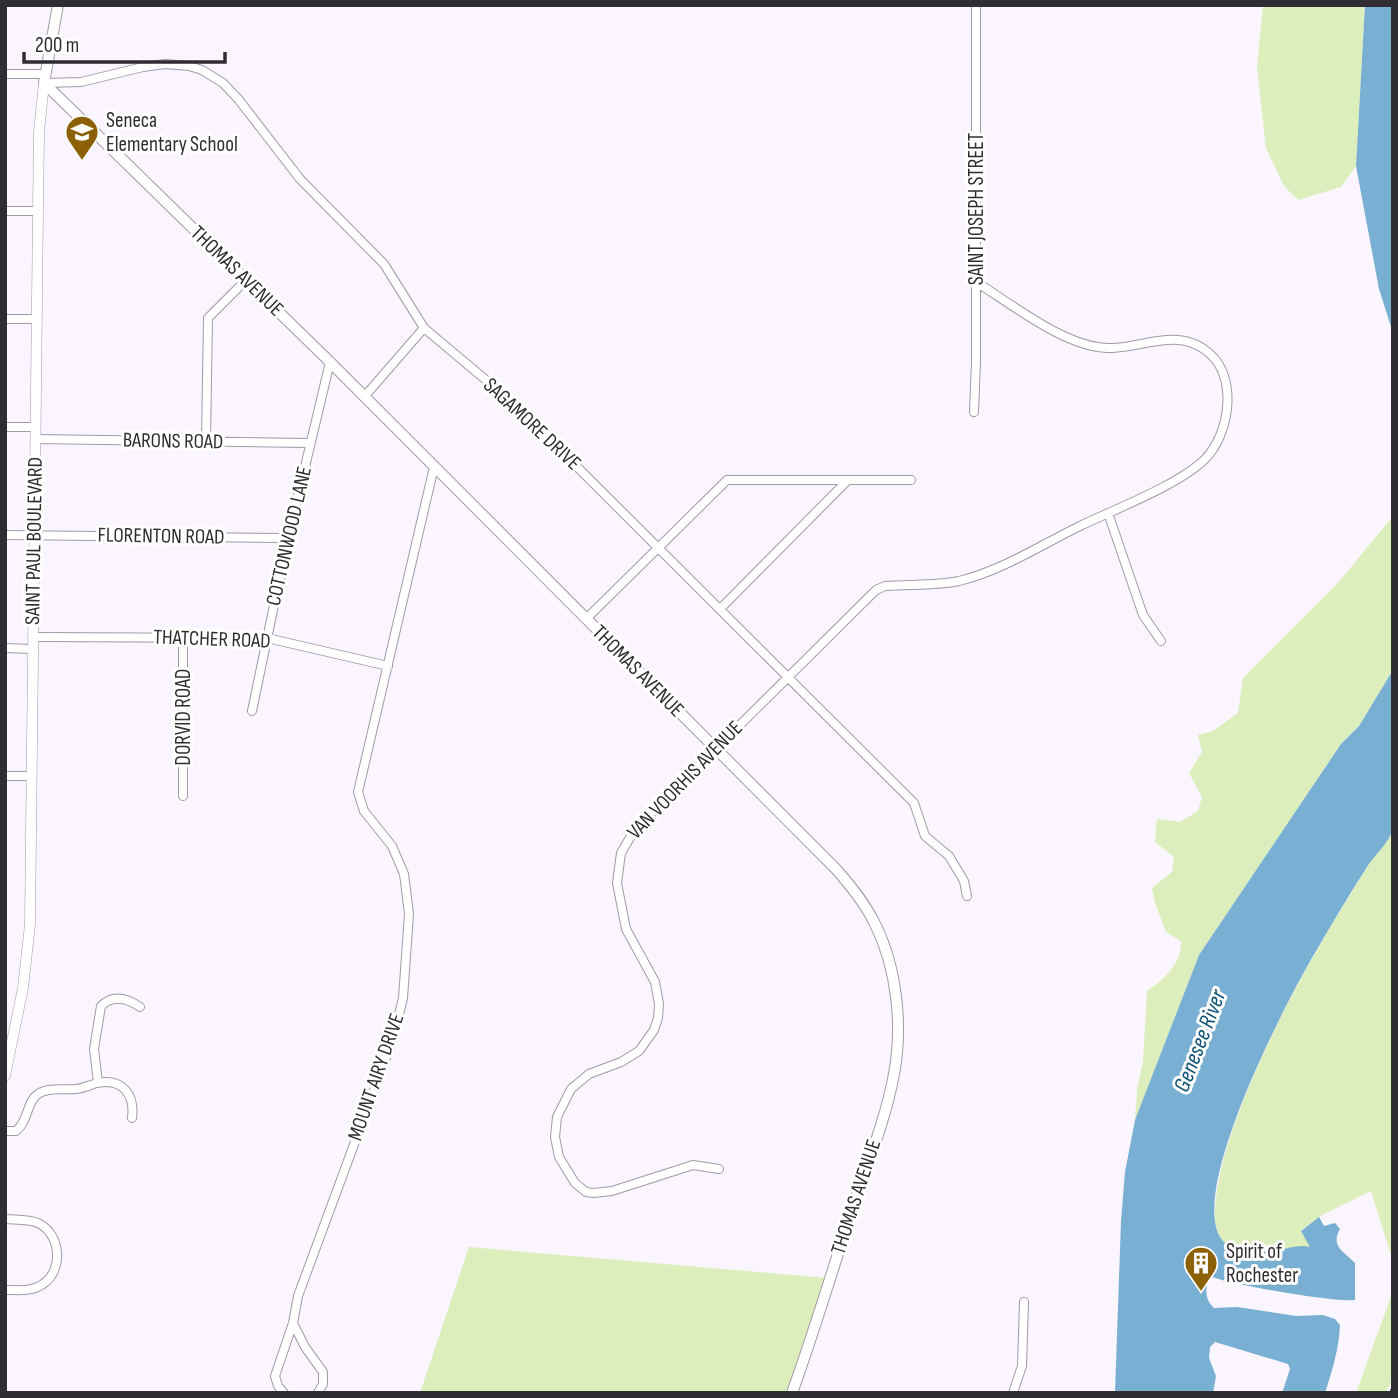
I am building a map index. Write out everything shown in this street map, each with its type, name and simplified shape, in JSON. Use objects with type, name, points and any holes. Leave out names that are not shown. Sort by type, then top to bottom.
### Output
[{"type":"main road","name":"SAINT PAUL BOULEVARD","points":[[45,78],[58,5]]},
{"type":"main road","name":"THOMAS AVENUE","points":[[45,78],[854,889],[877,926],[892,976],[897,1007],[897,1056],[888,1098],[792,1393]]},
{"type":"street","name":"SAINT JOSEPH STREET","points":[[974,412],[976,5]]},
{"type":"street","name":"SAGAMORE DRIVE","points":[[5,74],[81,82],[143,66],[164,64],[189,66],[214,76],[239,100],[300,179],[384,264],[424,328],[512,402],[914,803],[925,836],[949,856],[964,881],[967,896]]},
{"type":"street","name":"SAINT PAUL BOULEVARD","points":[[5,1076],[23,988],[30,924],[39,132],[45,78]]},
{"type":"street","points":[[5,211],[38,211]]},
{"type":"street","points":[[206,441],[208,318],[246,280]]},
{"type":"street","name":"VAN VOORHIS AVENUE","points":[[719,1168],[693,1165],[612,1191],[593,1193],[581,1188],[569,1175],[559,1157],[555,1137],[560,1107],[570,1089],[589,1074],[630,1058],[639,1051],[654,1030],[658,1018],[658,992],[655,982],[626,929],[617,883],[624,844],[635,829],[715,748],[876,590],[886,586],[958,581],[981,574],[1182,476],[1213,450],[1224,425],[1227,397],[1223,373],[1217,361],[1199,345],[1171,339],[1111,348],[1085,344],[1050,328],[976,282]]},
{"type":"street","points":[[5,319],[36,319]]},
{"type":"street","points":[[364,397],[424,328]]},
{"type":"street","name":"COTTONWOOD LANE","points":[[252,711],[288,538],[330,362]]},
{"type":"street","points":[[5,427],[35,427]]},
{"type":"street","name":"BARONS ROAD","points":[[35,439],[310,443]]},
{"type":"street","name":"MOUNT AIRY DRIVE","points":[[284,1393],[275,1376],[293,1323],[309,1262],[400,1015],[408,914],[404,874],[392,846],[364,811],[358,792],[434,467]]},
{"type":"street","points":[[586,619],[727,480],[911,480]]},
{"type":"street","points":[[720,609],[848,480]]},
{"type":"street","points":[[1108,513],[1143,615],[1161,641]]},
{"type":"street","name":"FLORENTON ROAD","points":[[5,535],[288,538]]},
{"type":"street","name":"THATCHER ROAD","points":[[33,637],[267,638],[388,666]]},
{"type":"street","name":"DORVID ROAD","points":[[183,637],[183,796]]},
{"type":"street","points":[[5,648],[33,649]]},
{"type":"street","points":[[5,776],[31,776]]},
{"type":"street","points":[[98,1083],[94,1049],[101,1006],[108,1000],[117,998],[128,1000],[140,1007]]},
{"type":"street","points":[[5,1131],[20,1129],[34,1097],[42,1091],[77,1089],[98,1083],[114,1084],[125,1090],[133,1104],[132,1118]]},
{"type":"street","points":[[5,1219],[41,1224],[54,1240],[57,1252],[54,1271],[43,1285],[31,1290],[5,1290]]},
{"type":"street","points":[[1013,1393],[1022,1367],[1024,1302]]},
{"type":"street","points":[[293,1323],[305,1347],[323,1372],[323,1384],[318,1393]]},
{"type":"green space","points":[[1263,5],[1365,5],[1356,166],[1341,187],[1298,200],[1284,186],[1266,148],[1257,68]]},
{"type":"green space","points":[[1393,516],[1393,670],[1359,726],[1341,744],[1199,955],[1135,1120],[1143,1061],[1147,991],[1171,970],[1181,949],[1181,941],[1166,932],[1152,888],[1172,872],[1174,857],[1155,842],[1157,819],[1180,822],[1198,811],[1202,797],[1189,773],[1202,752],[1198,735],[1213,731],[1238,713],[1243,678],[1338,583]]},
{"type":"green space","points":[[1393,832],[1393,1262],[1371,1191],[1324,1214],[1301,1230],[1311,1247],[1253,1251],[1231,1247],[1217,1231],[1215,1204],[1223,1161],[1242,1103],[1306,969],[1368,866]]},
{"type":"green space","points":[[469,1247],[827,1278],[790,1393],[420,1393]]},
{"type":"green space","points":[[1393,1283],[1393,1376],[1386,1393],[1356,1393],[1389,1302]]},
{"type":"water","points":[[1365,5],[1393,5],[1393,333],[1379,289],[1356,166]]},
{"type":"water","name":"Genesee River","points":[[1393,670],[1393,830],[1356,884],[1305,970],[1266,1048],[1228,1140],[1217,1182],[1214,1217],[1223,1241],[1228,1245],[1242,1250],[1258,1251],[1310,1247],[1301,1231],[1319,1217],[1324,1226],[1335,1223],[1340,1229],[1337,1245],[1355,1263],[1355,1300],[1282,1292],[1210,1276],[1206,1289],[1208,1301],[1214,1308],[1237,1307],[1296,1316],[1323,1315],[1335,1319],[1340,1325],[1338,1343],[1325,1393],[1282,1393],[1290,1369],[1288,1364],[1215,1342],[1210,1347],[1209,1358],[1216,1376],[1213,1393],[1115,1393],[1121,1221],[1125,1172],[1135,1120],[1199,955],[1341,744],[1359,726]]},
{"type":"railway","points":[[1390,1393],[1393,1386]]},
{"type":"place","name":"Seneca Elementary School","points":[[82,162]]},
{"type":"place","name":"Spirit of Rochester","points":[[1201,1293]]}]
